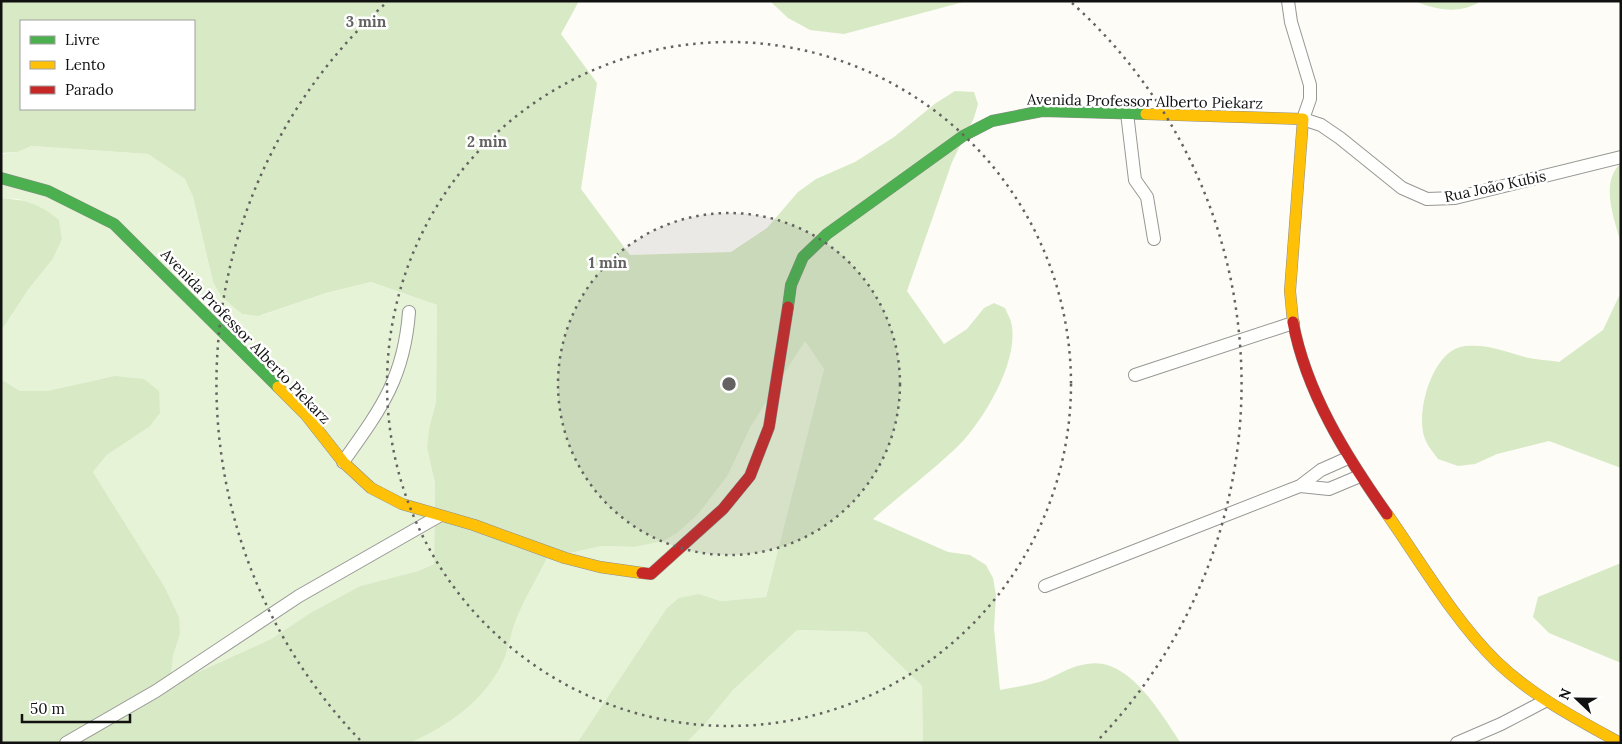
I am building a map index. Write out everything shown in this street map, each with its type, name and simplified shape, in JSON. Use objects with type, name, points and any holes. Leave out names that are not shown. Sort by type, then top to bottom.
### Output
[{"type":"street","points":[[1288,1],[1291,22],[1310,86],[1310,99],[1303,119],[1290,291],[1293,323],[1300,355],[1315,393],[1348,458],[1360,476],[1458,615],[1496,660],[1545,701],[1620,743]]},
{"type":"street","name":"Avenida Professor Alberto Piekarz","points":[[1,178],[48,191],[114,224],[306,415],[343,462],[371,488],[402,504],[474,525],[565,558],[600,567],[651,574],[723,510],[750,476],[769,427],[790,285],[803,257],[827,234],[963,136],[992,121],[1042,111],[1303,119]]},
{"type":"street","points":[[1127,113],[1135,180],[1148,197],[1154,239]]},
{"type":"street","name":"Rua João Kubis","points":[[1303,119],[1321,125],[1402,188],[1427,199],[1455,198],[1621,157]]},
{"type":"street","points":[[343,462],[381,409],[398,374],[407,339],[409,312]]},
{"type":"street","points":[[1135,375],[1293,323]]},
{"type":"street","points":[[1045,586],[1300,486],[1321,470],[1348,458]]},
{"type":"street","points":[[1300,486],[1329,489],[1360,476]]},
{"type":"street","points":[[66,743],[156,691],[299,596],[439,516]]},
{"type":"street","points":[[1457,743],[1501,724],[1545,701]]},
{"type":"green space","points":[[1,1],[579,1],[561,34],[597,83],[581,189],[630,255],[731,252],[767,228],[798,192],[816,179],[855,162],[894,137],[936,103],[955,91],[974,92],[978,104],[974,118],[952,162],[907,291],[944,344],[967,329],[984,308],[994,303],[1005,308],[1011,322],[1013,337],[1010,355],[1004,373],[987,409],[965,439],[873,519],[948,552],[970,555],[986,565],[993,578],[996,595],[994,628],[1000,690],[1042,681],[1082,665],[1102,664],[1117,669],[1142,690],[1154,703],[1181,743],[923,743],[922,686],[866,632],[797,630],[733,690],[706,723],[686,743],[577,743],[666,609],[679,598],[699,594],[721,601],[766,597],[824,369],[805,341],[751,426],[728,475],[698,514],[677,533],[663,541],[634,547],[602,546],[547,558],[519,612],[504,659],[494,678],[475,701],[451,721],[410,743],[1,743],[1,379],[20,391],[47,391],[114,376],[144,379],[159,391],[160,413],[149,427],[107,455],[93,472],[163,584],[179,617],[180,634],[173,656],[170,685],[271,639],[310,613],[360,586],[418,571],[434,564],[435,484],[427,448],[429,428],[436,402],[437,305],[371,282],[326,293],[259,316],[242,314],[222,297],[213,282],[193,197],[185,179],[148,154],[31,146],[18,152],[1,153]]},
{"type":"green space","points":[[770,1],[967,1],[844,34],[810,30],[788,18]]},
{"type":"green space","points":[[1414,1],[1481,1],[1464,8],[1448,10]]},
{"type":"green space","points":[[31,146],[148,154],[185,179],[193,197],[213,282],[242,314],[260,316],[326,293],[371,282],[437,305],[436,402],[429,428],[427,448],[435,484],[434,564],[418,571],[360,586],[310,613],[271,639],[170,685],[173,656],[180,634],[163,584],[93,472],[107,455],[149,427],[114,376],[47,391],[20,391],[1,379],[1,331],[28,290],[52,260],[19,199],[1,198],[1,154],[18,152]]},
{"type":"green space","points":[[1621,163],[1621,244],[1610,202],[1610,191],[1614,171]]},
{"type":"green space","points":[[1,198],[18,200],[45,210],[59,220],[62,239],[52,260],[28,290],[1,331]]},
{"type":"green space","points":[[1621,292],[1621,468],[1549,441],[1497,454],[1475,464],[1458,466],[1438,459],[1425,439],[1422,425],[1425,397],[1436,369],[1444,358],[1454,350],[1465,346],[1481,346],[1496,348],[1529,358],[1559,362],[1603,330]]},
{"type":"green space","points":[[805,340],[824,369],[766,597],[721,601],[699,594],[666,609],[577,743],[410,743],[451,721],[475,701],[494,678],[504,659],[519,612],[547,558],[602,546],[634,547],[728,475],[751,426]]},
{"type":"green space","points":[[1621,563],[1621,663],[1549,633],[1533,617],[1538,597]]},
{"type":"green space","points":[[796,630],[866,632],[922,686],[923,743],[686,743],[706,723],[733,690]]},
{"type":"traffic: fast","points":[[788,307],[791,285],[803,257],[827,234],[963,136],[992,121],[1042,111],[1146,114]]},
{"type":"traffic: fast","points":[[1,178],[48,191],[114,224],[278,387]]},
{"type":"traffic: slow","points":[[1146,114],[1303,119],[1290,291],[1293,322]]},
{"type":"traffic: slow","points":[[278,387],[306,415],[343,462],[371,488],[402,504],[474,525],[565,558],[600,567],[642,573]]},
{"type":"traffic: slow","points":[[1387,514],[1466,628],[1496,661],[1540,696],[1571,716],[1620,743]]},
{"type":"traffic: jam","points":[[642,573],[651,574],[723,509],[750,476],[769,427],[788,307]]},
{"type":"traffic: jam","points":[[1293,322],[1307,373],[1318,398],[1343,446],[1387,514]]}]
